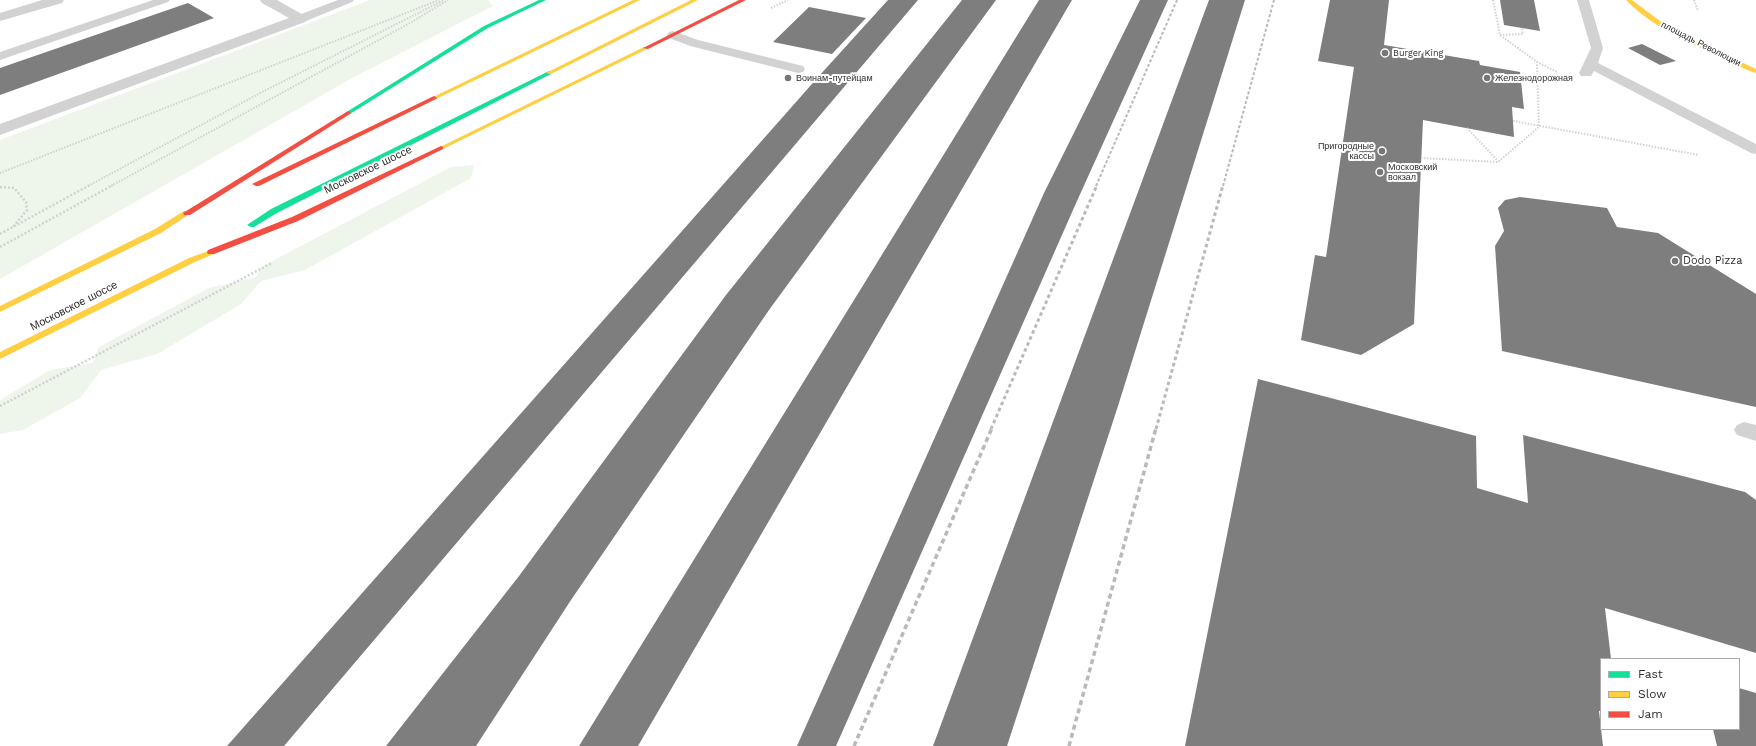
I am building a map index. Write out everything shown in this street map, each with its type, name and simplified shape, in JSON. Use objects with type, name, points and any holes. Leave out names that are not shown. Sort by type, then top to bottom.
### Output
[{"type":"main road","points":[[158,231],[486,27],[543,0]]},
{"type":"main road","points":[[0,309],[240,191],[637,0]]},
{"type":"main road","points":[[192,260],[274,211],[695,0]]},
{"type":"main road","name":"Московское шоссе","points":[[0,356],[192,260],[295,219],[743,0]]},
{"type":"main road","name":"площадь Революции","points":[[1629,0],[1639,11],[1673,32],[1756,71]]},
{"type":"street","points":[[267,0],[300,19]]},
{"type":"street","points":[[0,18],[53,1]]},
{"type":"street","points":[[0,130],[300,19]]},
{"type":"lane","points":[[0,56],[164,0]]},
{"type":"lane","points":[[300,19],[348,0]]},
{"type":"lane","points":[[1583,0],[1597,48],[1589,68],[1756,150]]},
{"type":"lane","points":[[673,35],[694,43],[798,68]]},
{"type":"path","points":[[0,173],[439,0]]},
{"type":"path","points":[[0,234],[10,230],[264,91],[444,0]]},
{"type":"path","points":[[0,247],[410,23],[448,0]]},
{"type":"path","points":[[1500,35],[1523,34],[1522,28]]},
{"type":"path","points":[[1537,62],[1539,127]]},
{"type":"path","points":[[1513,121],[1539,127],[1702,155]]},
{"type":"path","points":[[1421,158],[1498,162],[1539,127]]},
{"type":"path","points":[[1467,128],[1498,162]]},
{"type":"path","points":[[0,187],[14,188],[26,202],[26,210],[10,230]]},
{"type":"shaded area","points":[[370,0],[488,0],[493,6],[354,77],[0,279],[0,140]]},
{"type":"shaded area","points":[[474,165],[471,178],[305,270],[261,281],[241,304],[157,354],[101,370],[80,398],[23,430],[0,434],[0,400],[50,370],[92,363],[99,347],[209,288],[256,277],[261,267],[451,167]]},
{"type":"building","points":[[888,0],[918,0],[284,746],[227,746],[819,76]]},
{"type":"building","points":[[962,0],[996,0],[769,310],[571,600],[476,746],[386,746],[519,576],[726,295]]},
{"type":"building","points":[[1039,0],[1072,0],[638,746],[579,746]]},
{"type":"building","points":[[1140,0],[1168,0],[1077,201],[836,746],[797,746],[1044,193]]},
{"type":"building","points":[[1209,0],[1245,0],[1118,406],[1007,746],[933,746]]},
{"type":"building","name":"Московский вокзал","points":[[1330,0],[1389,0],[1384,45],[1479,61],[1480,65],[1520,72],[1524,109],[1512,107],[1514,137],[1423,120],[1414,324],[1361,355],[1301,340],[1315,255],[1326,257],[1354,67],[1318,61]]},
{"type":"building","points":[[1500,0],[1534,0],[1540,31],[1504,25]]},
{"type":"building","points":[[188,3],[214,18],[0,95],[0,68]]},
{"type":"building","points":[[809,7],[866,18],[832,54],[773,42]]},
{"type":"building","points":[[1642,44],[1676,61],[1660,65],[1628,48]]},
{"type":"building","points":[[1520,197],[1607,208],[1617,227],[1658,233],[1756,294],[1756,407],[1502,351],[1495,246],[1504,231],[1498,208],[1505,200]]},
{"type":"building","points":[[1258,379],[1476,436],[1477,488],[1528,503],[1523,435],[1745,492],[1756,500],[1756,653],[1605,608],[1611,658],[1600,658],[1599,711],[1603,746],[1185,746]]},
{"type":"building","points":[[1740,688],[1756,693],[1756,746],[1717,746],[1713,730],[1740,730]]},
{"type":"railway","points":[[1096,186],[1177,0]]},
{"type":"railway","points":[[1223,186],[1274,0]]},
{"type":"railway","points":[[991,429],[1097,185]]},
{"type":"railway","points":[[1156,429],[1223,185]]},
{"type":"railway","points":[[854,746],[992,428]]},
{"type":"railway","points":[[1069,746],[1156,428]]},
{"type":"traffic: fast","points":[[348,113],[486,27],[543,0]]},
{"type":"traffic: fast","points":[[251,225],[274,211],[549,73]]},
{"type":"traffic: slow","points":[[434,98],[637,0]]},
{"type":"traffic: slow","points":[[549,73],[695,0]]},
{"type":"traffic: slow","points":[[1629,0],[1643,12],[1674,32],[1756,71]]},
{"type":"traffic: slow","points":[[441,148],[646,48]]},
{"type":"traffic: slow","points":[[0,309],[158,231],[187,213]]},
{"type":"traffic: slow","points":[[0,356],[192,260],[211,252]]},
{"type":"traffic: jam","points":[[646,48],[743,0]]},
{"type":"traffic: jam","points":[[256,184],[434,98]]},
{"type":"traffic: jam","points":[[187,213],[348,113]]},
{"type":"traffic: jam","points":[[211,252],[295,219],[441,148]]},
{"type":"place","name":"Burger King","points":[[1385,53]]},
{"type":"place","name":"Воинам-путейцам","points":[[788,78]]},
{"type":"place","name":"Железнодорожная","points":[[1487,78]]},
{"type":"place","name":"Пригородные кассы","points":[[1382,151]]},
{"type":"place","name":"Московский вокзал","points":[[1380,172]]},
{"type":"place","name":"Dodo Pizza","points":[[1675,261]]}]
